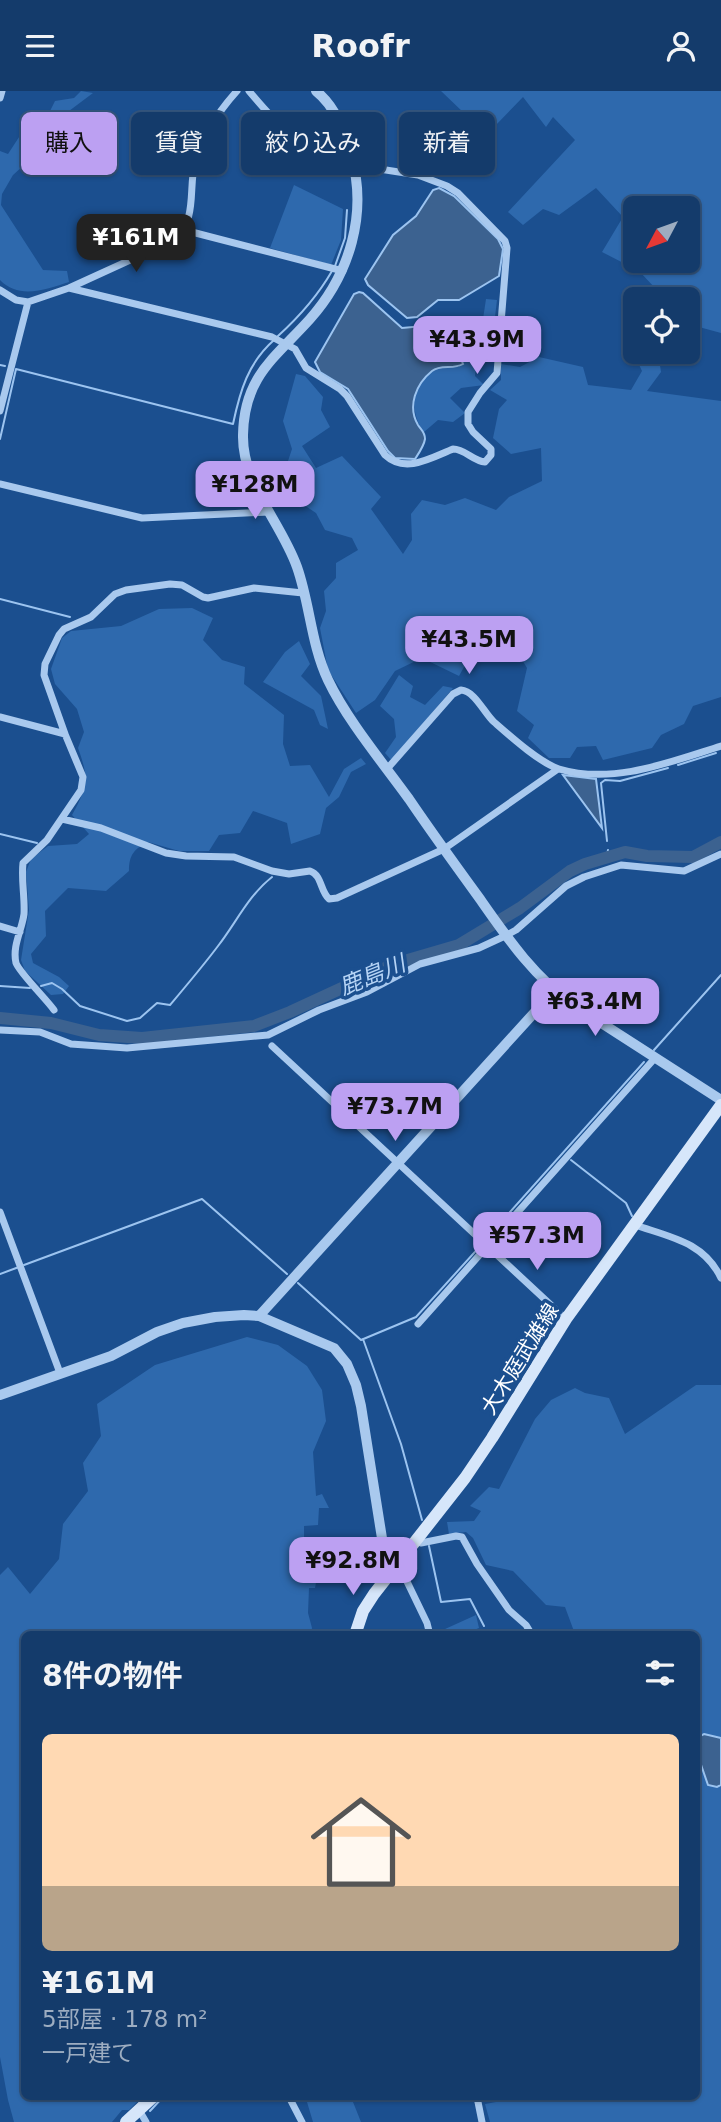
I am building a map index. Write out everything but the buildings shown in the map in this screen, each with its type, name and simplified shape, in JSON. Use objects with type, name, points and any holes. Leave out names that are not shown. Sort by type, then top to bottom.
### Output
[{"type":"main road","name":"大木庭武雄線","points":[[356,1631],[363,1611],[465,1478],[566,1319],[720,1106]]},
{"type":"main road","points":[[126,2122],[150,2100]]},
{"type":"street","points":[[0,98],[2,91]]},
{"type":"street","points":[[0,290],[16,300],[28,302],[69,288],[164,246],[184,230],[189,219],[195,164],[203,143],[215,118],[237,91]]},
{"type":"street","points":[[249,91],[267,112]]},
{"type":"street","points":[[316,91],[325,98],[334,112]]},
{"type":"street","points":[[69,288],[272,337],[286,343],[295,349],[306,368],[347,396],[391,461],[419,463],[459,449],[485,462],[491,455],[491,449],[468,424],[468,412],[498,373],[507,248],[505,241],[466,201],[447,186],[418,175],[385,170]]},
{"type":"street","points":[[356,175],[358,200],[353,238],[343,271],[310,318],[258,376],[249,398],[244,423],[244,452],[248,469],[297,568],[317,650],[329,681],[387,769],[505,936],[534,972],[554,991],[655,1058],[720,1106]]},
{"type":"street","points":[[184,230],[343,271]]},
{"type":"street","points":[[0,411],[28,302]]},
{"type":"street","points":[[0,484],[142,518],[268,512]]},
{"type":"street","points":[[54,1010],[16,964],[16,949],[24,911],[23,863],[47,840],[82,790],[83,776],[44,675],[45,664],[64,629],[91,617],[115,594],[170,584],[182,585],[208,598],[254,588],[303,593]]},
{"type":"street","points":[[387,769],[453,694],[461,690],[470,693],[492,720],[545,762],[558,769],[597,775],[618,774],[674,761],[721,746]]},
{"type":"street","points":[[0,717],[65,734]]},
{"type":"street","points":[[62,819],[101,828],[166,853],[234,857],[272,871],[289,874],[310,871],[318,876],[324,894],[329,898],[337,898],[444,849],[558,769]]},
{"type":"street","points":[[0,1030],[40,1032],[71,1044],[127,1048],[268,1035],[319,1010],[367,992],[420,964],[479,948],[505,936],[516,930],[566,886],[584,877],[621,865],[684,871],[721,854]]},
{"type":"street","points":[[0,926],[20,932]]},
{"type":"street","points":[[259,1316],[554,991]]},
{"type":"street","points":[[272,1046],[566,1319]]},
{"type":"street","points":[[418,1324],[655,1058]]},
{"type":"street","points":[[0,1212],[60,1373]]},
{"type":"street","points":[[635,1224],[698,1249],[715,1265],[721,1278]]},
{"type":"street","points":[[0,1395],[111,1356],[157,1332],[183,1323],[215,1317],[259,1316],[334,1348],[347,1364],[361,1406],[388,1576]]},
{"type":"street","points":[[415,1541],[421,1543],[462,1537],[509,1610],[530,1631]]},
{"type":"street","points":[[398,1565],[428,1623],[429,1631]]},
{"type":"street","points":[[291,2100],[302,2122]]},
{"type":"street","points":[[478,2100],[482,2122]]},
{"type":"street","points":[[138,2110],[146,2122]]},
{"type":"shaded area","points":[[81,91],[93,93],[68,112],[50,112],[55,101],[74,98]]},
{"type":"shaded area","points":[[441,91],[721,91],[721,333],[700,327],[700,287],[654,287],[641,273],[700,273],[700,196],[623,196],[623,217],[596,188],[559,215],[543,209],[523,225],[508,212],[575,140],[553,117],[546,127],[523,97],[495,126],[495,112],[463,112]]},
{"type":"shaded area","points":[[21,134],[21,168],[13,175],[2,194],[1,205],[43,270],[67,271],[69,282],[24,291],[16,290],[0,280],[0,151],[8,154]]},
{"type":"shaded area","points":[[294,185],[343,209],[341,240],[331,265],[270,248]]},
{"type":"shaded area","points":[[439,188],[454,196],[498,239],[503,249],[499,276],[459,300],[438,300],[417,317],[407,318],[368,285],[365,279],[393,235],[416,216],[433,190]]},
{"type":"shaded area","points":[[623,217],[623,263],[602,252]]},
{"type":"shaded area","points":[[359,292],[402,328],[424,326],[444,347],[460,356],[463,364],[432,371],[418,389],[413,410],[425,439],[415,459],[395,458],[348,389],[320,372],[315,362],[354,294]]},
{"type":"shaded area","points":[[486,299],[497,300],[494,325],[469,323],[465,333],[477,343],[475,376],[484,385],[461,388],[450,398],[465,413],[453,422],[438,420],[424,432],[414,406],[417,388],[427,373],[436,368],[459,367],[459,355],[444,347],[420,324],[421,318],[446,338],[455,334],[462,318],[483,319]]},
{"type":"shaded area","points":[[539,357],[583,367],[588,385],[631,390],[642,371],[639,364],[660,364],[661,372],[647,391],[721,401],[721,697],[693,706],[684,724],[661,735],[652,748],[603,760],[596,746],[577,747],[570,758],[549,758],[528,738],[534,725],[517,711],[527,668],[506,633],[488,633],[475,663],[469,658],[459,676],[422,658],[395,671],[375,700],[356,713],[328,670],[320,628],[326,611],[324,591],[336,578],[336,563],[358,550],[352,538],[325,530],[316,513],[298,501],[300,490],[286,467],[292,449],[283,421],[296,374],[305,376],[323,397],[321,410],[330,427],[302,446],[316,468],[342,456],[381,497],[371,509],[403,554],[412,540],[411,514],[422,500],[445,505],[465,498],[496,510],[509,497],[542,481],[541,448],[511,454],[493,438],[499,409],[507,400],[490,390],[501,380],[501,364],[520,367]]},
{"type":"shaded area","points":[[192,608],[213,618],[203,640],[222,660],[245,667],[244,684],[284,715],[283,744],[290,766],[310,765],[329,797],[344,769],[361,758],[366,764],[351,772],[339,797],[326,808],[320,834],[291,844],[287,823],[253,811],[240,833],[219,835],[209,851],[179,851],[148,842],[133,853],[129,871],[106,891],[68,888],[45,911],[46,936],[31,954],[33,963],[59,977],[69,986],[63,994],[51,995],[25,971],[21,960],[29,910],[26,872],[31,859],[48,846],[77,844],[89,834],[72,815],[84,789],[84,767],[78,748],[84,732],[77,709],[55,684],[51,669],[62,638],[71,631],[121,626],[159,609]]},
{"type":"shaded area","points":[[299,641],[310,664],[301,676],[321,696],[328,729],[320,725],[314,710],[263,682],[285,652]]},
{"type":"shaded area","points":[[399,675],[413,686],[410,697],[425,705],[443,686],[453,688],[392,761],[385,753],[396,737],[394,719],[380,706]]},
{"type":"shaded area","points":[[563,775],[596,779],[602,828]]},
{"type":"shaded area","points":[[247,1337],[278,1345],[307,1366],[322,1390],[326,1421],[313,1452],[316,1496],[322,1494],[329,1508],[319,1508],[318,1525],[304,1526],[304,1574],[317,1577],[315,1588],[309,1588],[308,1613],[312,1631],[21,1631],[21,2100],[139,2100],[129,2110],[122,2110],[112,2122],[14,2122],[0,2057],[0,1575],[8,1567],[30,1594],[59,1559],[63,1524],[88,1491],[83,1463],[101,1436],[97,1404],[155,1365]]},
{"type":"shaded area","points":[[696,1385],[721,1385],[721,1738],[704,1734],[700,1736],[700,1631],[574,1631],[565,1607],[546,1605],[513,1571],[486,1565],[473,1538],[466,1532],[449,1534],[447,1522],[474,1521],[481,1511],[470,1506],[489,1487],[499,1489],[535,1419],[551,1400],[575,1388],[609,1398],[625,1434]]},
{"type":"shaded area","points":[[476,1615],[479,1628],[472,1631],[441,1631]]},
{"type":"shaded area","points":[[704,1734],[721,1738],[721,1785],[717,1787],[708,1785],[700,1762],[700,1736]]},
{"type":"shaded area","points":[[700,1759],[717,1787],[721,1785],[721,2122],[490,2122],[485,2104],[507,2100],[700,2100]]},
{"type":"shaded area","points":[[352,2100],[361,2122],[313,2122],[307,2102]]},
{"type":"waterway","points":[[335,266],[345,238],[347,210]]},
{"type":"waterway","points":[[278,336],[308,306],[332,271]]},
{"type":"waterway","points":[[0,439],[16,369],[233,424],[246,378],[258,358],[274,340]]},
{"type":"waterway","points":[[0,365],[5,366]]},
{"type":"waterway","points":[[0,599],[70,617]]},
{"type":"waterway","points":[[678,765],[716,753]]},
{"type":"waterway","points":[[607,841],[601,783],[605,780],[620,781],[668,768]]},
{"type":"waterway","points":[[0,834],[37,843]]},
{"type":"waterway","name":"鹿島川","points":[[0,1018],[51,1023],[99,1035],[142,1038],[254,1026],[394,964],[459,945],[520,908],[570,871],[585,864],[625,852],[647,856],[693,857],[721,842]]},
{"type":"waterway","points":[[607,856],[608,850]]},
{"type":"waterway","points":[[41,986],[52,983],[80,1006],[127,1021],[140,1018],[157,1003],[170,1005],[218,946],[249,901],[272,877]]},
{"type":"waterway","points":[[654,1050],[721,975]]},
{"type":"waterway","points":[[0,986],[30,988]]},
{"type":"waterway","points":[[486,1239],[644,1062]]},
{"type":"waterway","points":[[571,1160],[626,1203],[632,1216]]},
{"type":"waterway","points":[[24,1265],[202,1199],[287,1274]]},
{"type":"waterway","points":[[298,1283],[361,1340],[416,1317],[483,1243]]},
{"type":"waterway","points":[[0,1274],[19,1267]]},
{"type":"waterway","points":[[363,1339],[401,1444],[422,1520]]},
{"type":"waterway","points":[[429,1546],[441,1602],[470,1599],[484,1626]]},
{"type":"waterway","points":[[150,2111],[160,2100]]}]
